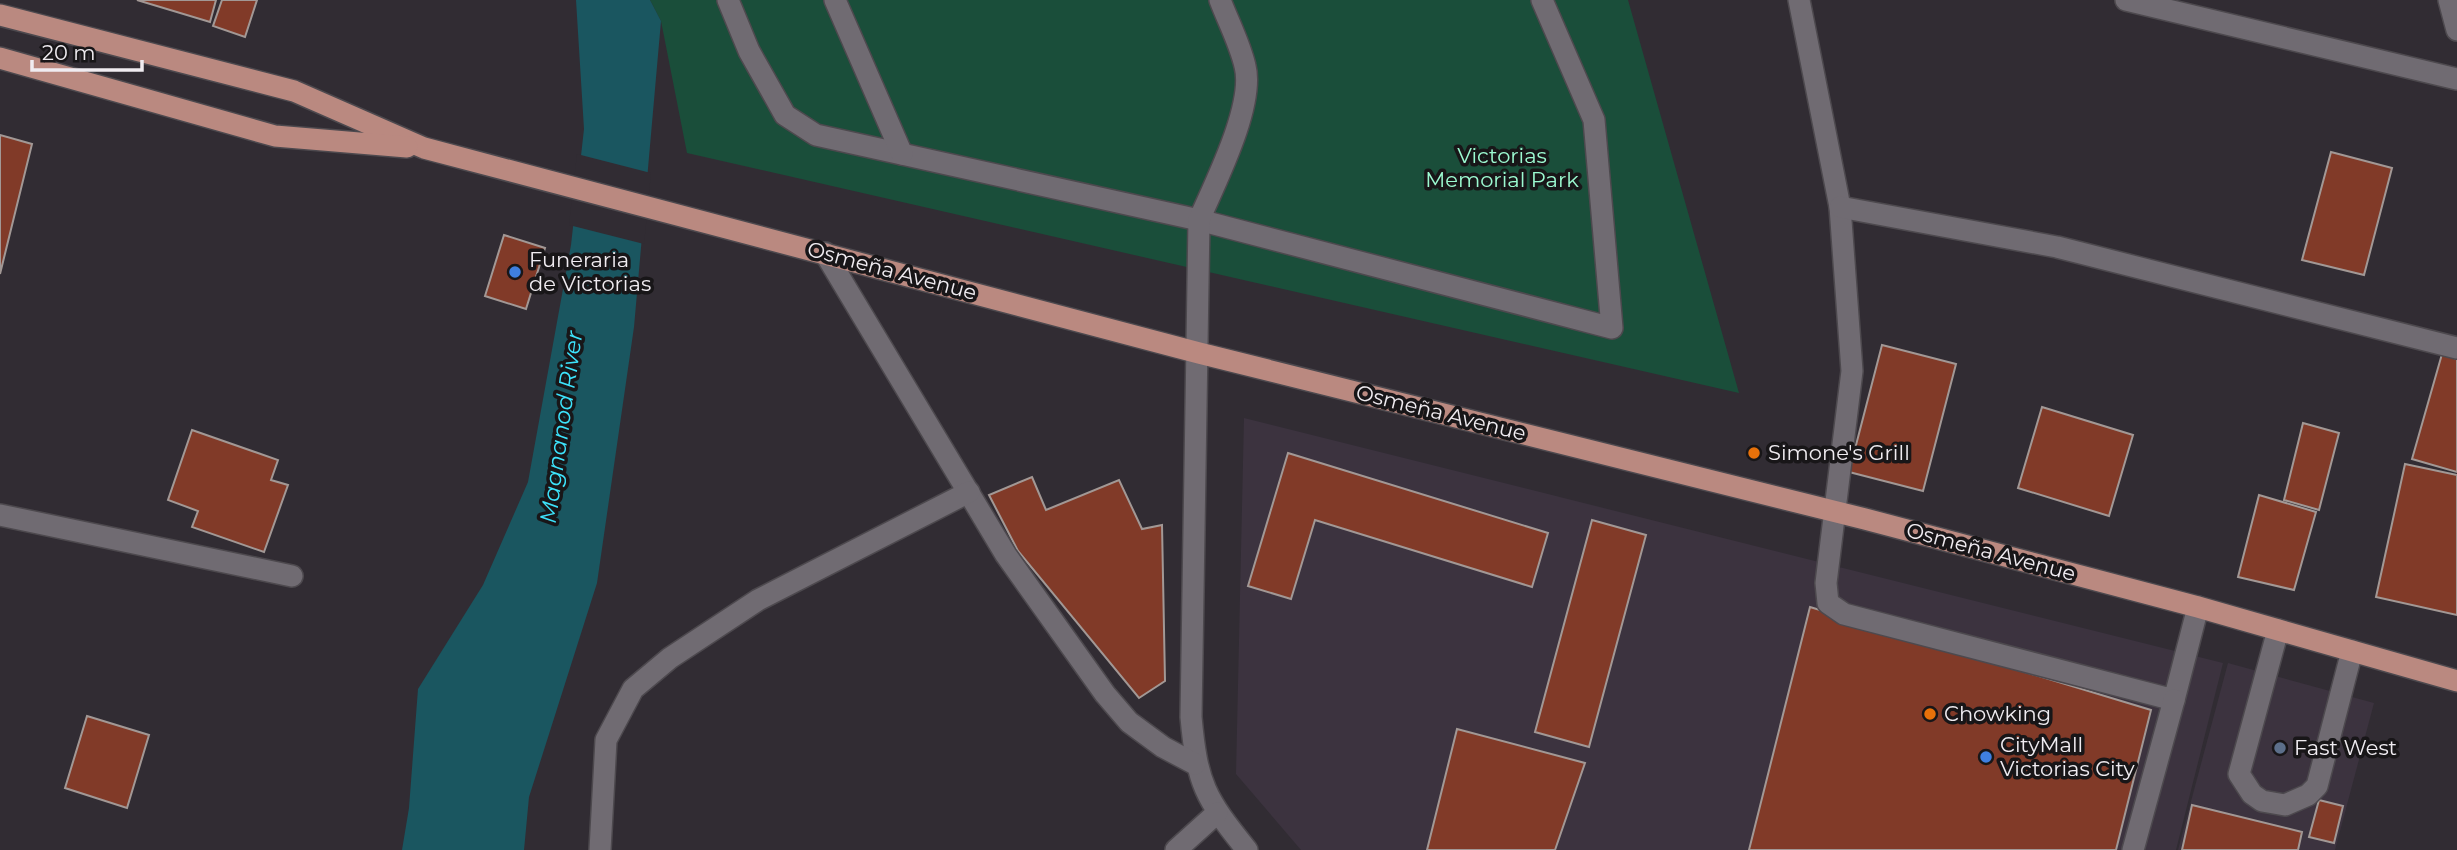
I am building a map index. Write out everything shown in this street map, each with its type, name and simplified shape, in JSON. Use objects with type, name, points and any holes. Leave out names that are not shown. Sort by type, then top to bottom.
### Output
[{"type":"main road","name":"Osmeña Avenue","points":[[0,15],[294,91],[424,148],[1199,353],[1833,510],[2198,607],[2457,681]]},
{"type":"main road","name":"Osmeña Avenue","points":[[0,58],[275,136],[424,148]]},
{"type":"street","points":[[728,0],[749,51],[785,115],[816,135],[1199,220],[1612,328],[1594,120],[1542,0]]},
{"type":"street","points":[[835,0],[902,154]]},
{"type":"street","points":[[1220,0],[1246,67],[1247,91],[1230,149],[1199,220],[1199,353],[1191,717],[1195,764],[1203,786],[1217,813],[1247,850]]},
{"type":"street","points":[[1799,0],[1840,207],[1852,371],[1847,428],[1833,510],[1826,583],[1828,603],[1844,614],[2174,700]]},
{"type":"street","points":[[2126,0],[2457,79]]},
{"type":"street","points":[[2449,0],[2457,30]]},
{"type":"street","points":[[1840,207],[2057,247],[2457,348]]},
{"type":"street","points":[[825,253],[1006,555],[1105,694],[1129,722],[1163,747],[1195,764]]},
{"type":"street","points":[[600,850],[606,740],[633,689],[670,658],[758,600],[969,492]]},
{"type":"street","points":[[0,515],[292,576]]},
{"type":"street","points":[[2133,850],[2198,607]]},
{"type":"street","points":[[2278,630],[2239,774],[2252,794],[2273,804],[2298,802],[2317,786],[2352,652]]},
{"type":"street","points":[[1176,850],[1217,813]]},
{"type":"shaded area","points":[[1244,418],[2223,663],[2176,850],[1301,850],[1236,774]]},
{"type":"shaded area","points":[[2228,663],[2374,703],[2335,850],[2178,850]]},
{"type":"green space","name":"Victorias Memorial Park","points":[[650,0],[1628,0],[1739,393],[687,153],[661,21]]},
{"type":"water","name":"Magnanod River","points":[[576,0],[650,0],[661,21],[634,327],[597,583],[529,797],[524,850],[402,850],[409,808],[418,689],[483,585],[528,482],[571,245],[584,129]]},
{"type":"pier","points":[[577,154],[651,173],[644,244],[569,225]]},
{"type":"building","points":[[137,0],[216,0],[210,22]]},
{"type":"building","points":[[222,0],[257,0],[245,37],[213,26]]},
{"type":"building","points":[[0,135],[32,144],[0,274]]},
{"type":"building","points":[[2331,152],[2392,168],[2364,275],[2302,260]]},
{"type":"building","name":"Funeraria de Victorias","points":[[504,235],[545,248],[526,309],[485,296]]},
{"type":"building","points":[[1882,345],[1956,364],[1923,491],[1849,472]]},
{"type":"building","points":[[2442,354],[2457,359],[2457,472],[2412,459]]},
{"type":"building","points":[[2042,407],[2133,435],[2109,516],[2018,488]]},
{"type":"building","points":[[2303,423],[2339,433],[2319,510],[2284,500]]},
{"type":"building","points":[[192,430],[278,460],[271,480],[288,485],[264,552],[192,527],[198,511],[168,500]]},
{"type":"building","points":[[1288,453],[1548,533],[1532,587],[1315,520],[1291,599],[1248,586]]},
{"type":"building","points":[[2405,464],[2457,475],[2457,615],[2376,597]]},
{"type":"building","points":[[1032,477],[1046,510],[1119,480],[1142,529],[1162,525],[1165,681],[1139,698],[1018,551],[989,495]]},
{"type":"building","points":[[2259,495],[2316,512],[2294,590],[2238,577]]},
{"type":"building","points":[[1592,520],[1646,535],[1589,747],[1535,732]]},
{"type":"building","name":"CityMall Victorias City","points":[[1810,607],[2151,710],[2116,850],[1749,850]]},
{"type":"building","points":[[87,716],[149,735],[127,808],[65,788]]},
{"type":"building","points":[[1457,729],[1585,763],[1555,850],[1427,850]]},
{"type":"building","points":[[2319,800],[2343,806],[2334,843],[2309,837]]},
{"type":"building","points":[[2192,805],[2302,832],[2298,850],[2182,850]]},
{"type":"place","name":"Funeraria de Victorias","points":[[515,272]]},
{"type":"place","name":"Simone's Grill","points":[[1754,453]]},
{"type":"place","name":"Chowking","points":[[1930,714]]},
{"type":"place","name":"Fast West","points":[[2280,748]]},
{"type":"place","name":"CityMall Victorias City","points":[[1986,757]]}]
